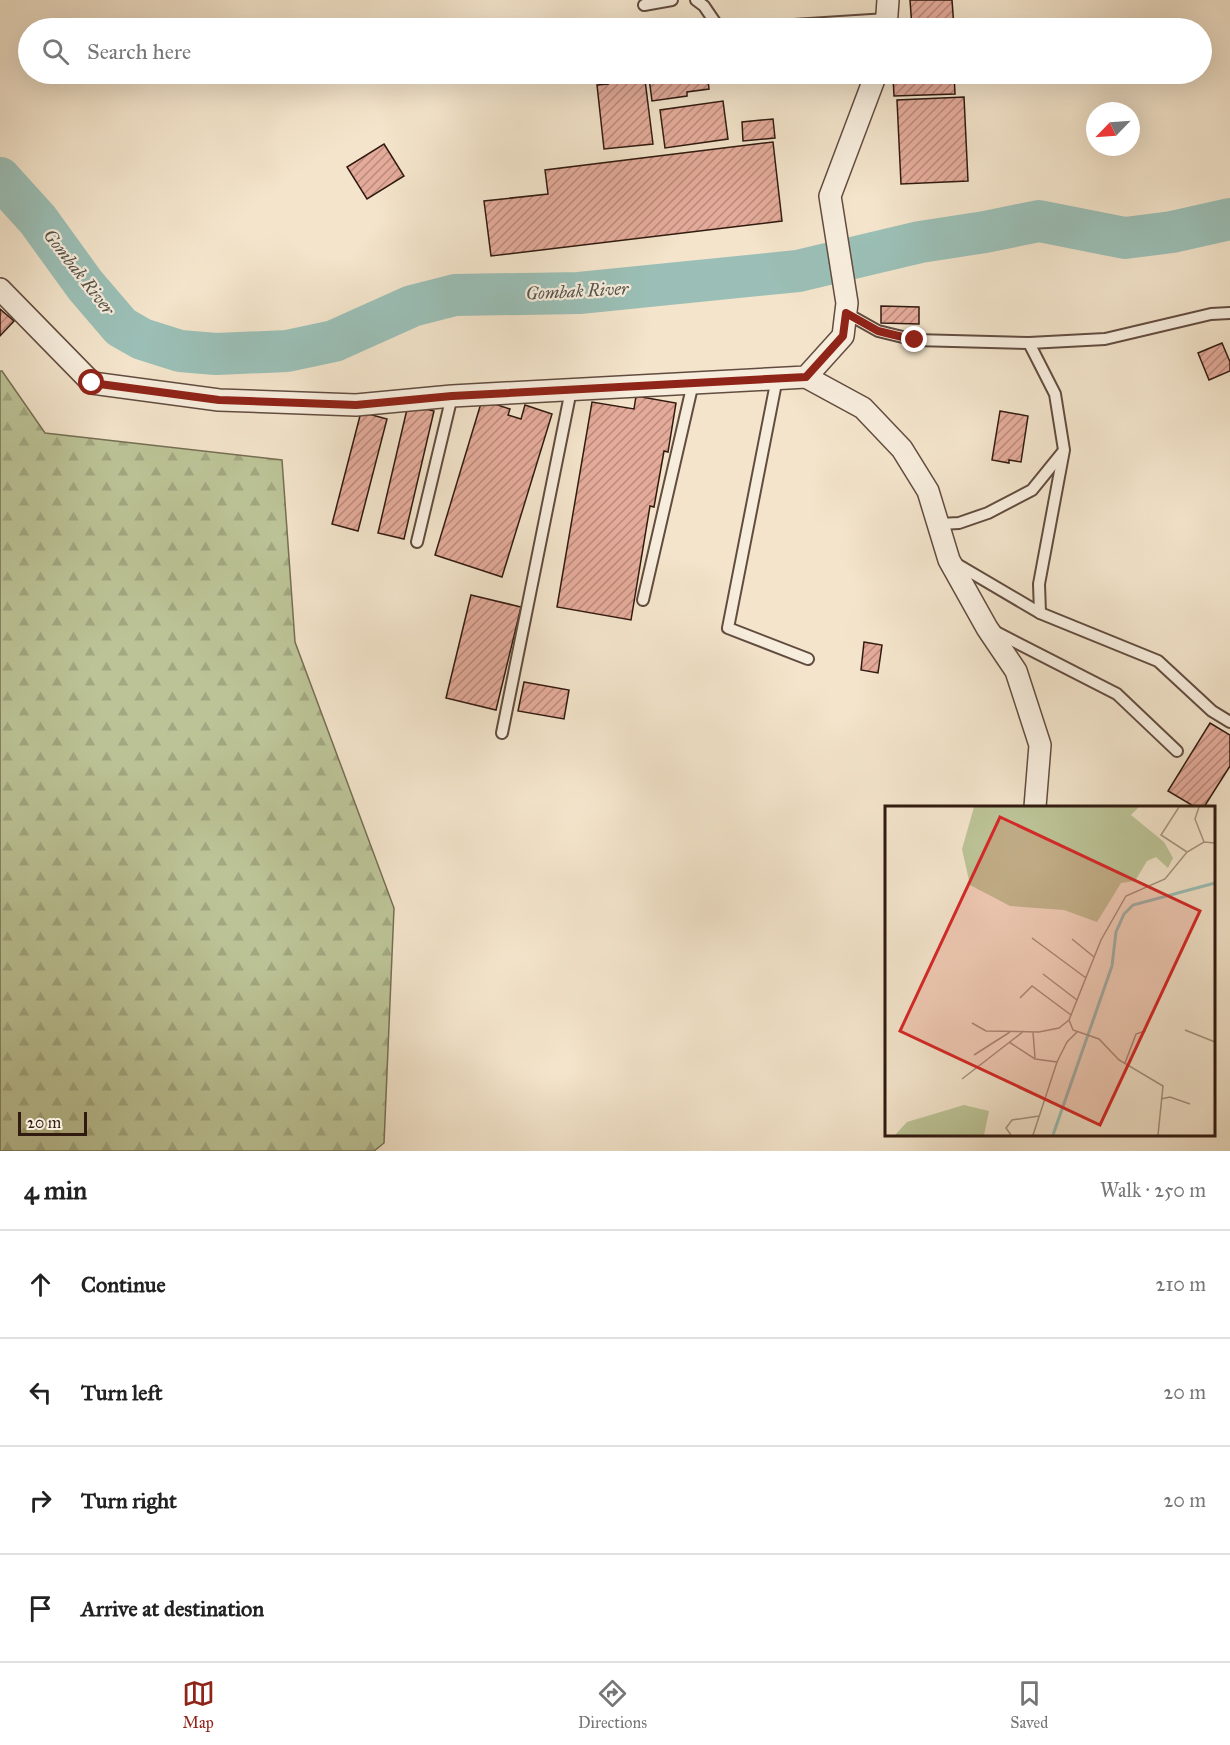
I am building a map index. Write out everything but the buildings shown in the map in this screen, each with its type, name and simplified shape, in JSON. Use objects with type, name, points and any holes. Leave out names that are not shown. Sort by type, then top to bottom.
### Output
[{"type":"street","points":[[806,377],[843,336],[846,308],[830,196],[872,84]]},
{"type":"street","points":[[0,289],[92,383],[219,400],[356,405],[452,396],[806,377],[863,408],[902,449],[928,491],[940,524],[949,560],[987,628],[1016,671],[1040,745],[1035,806]]},
{"type":"lane","points":[[644,5],[672,0]]},
{"type":"lane","points":[[696,0],[704,6],[712,18]]},
{"type":"lane","points":[[864,18],[887,16]]},
{"type":"lane","points":[[846,308],[878,331],[915,340],[1029,343],[1105,339],[1211,314],[1230,313]]},
{"type":"lane","points":[[1029,343],[1055,394],[1064,450],[1039,584],[1040,613]]},
{"type":"lane","points":[[777,378],[728,628],[808,659]]},
{"type":"lane","points":[[643,600],[693,383]]},
{"type":"lane","points":[[502,733],[571,390]]},
{"type":"lane","points":[[417,542],[452,396]]},
{"type":"lane","points":[[940,524],[959,523],[988,513],[1032,490],[1064,450]]},
{"type":"lane","points":[[949,560],[1040,613],[1158,661],[1212,711],[1230,722]]},
{"type":"lane","points":[[987,628],[1117,694],[1177,751]]},
{"type":"green space","points":[[0,371],[45,433],[282,460],[295,642],[394,908],[384,1143],[374,1151],[0,1151]]},
{"type":"waterway","name":"Gombak River","points":[[0,178],[38,220],[85,285],[121,327],[142,339],[180,351],[216,354],[287,351],[334,341],[412,306],[455,295],[579,293],[798,271],[920,242],[1039,221],[1125,238],[1172,232],[1230,219]]},
{"type":"route","points":[[92,383],[219,400],[356,405],[452,396],[806,377],[843,336],[846,313],[878,331],[915,340]]}]
